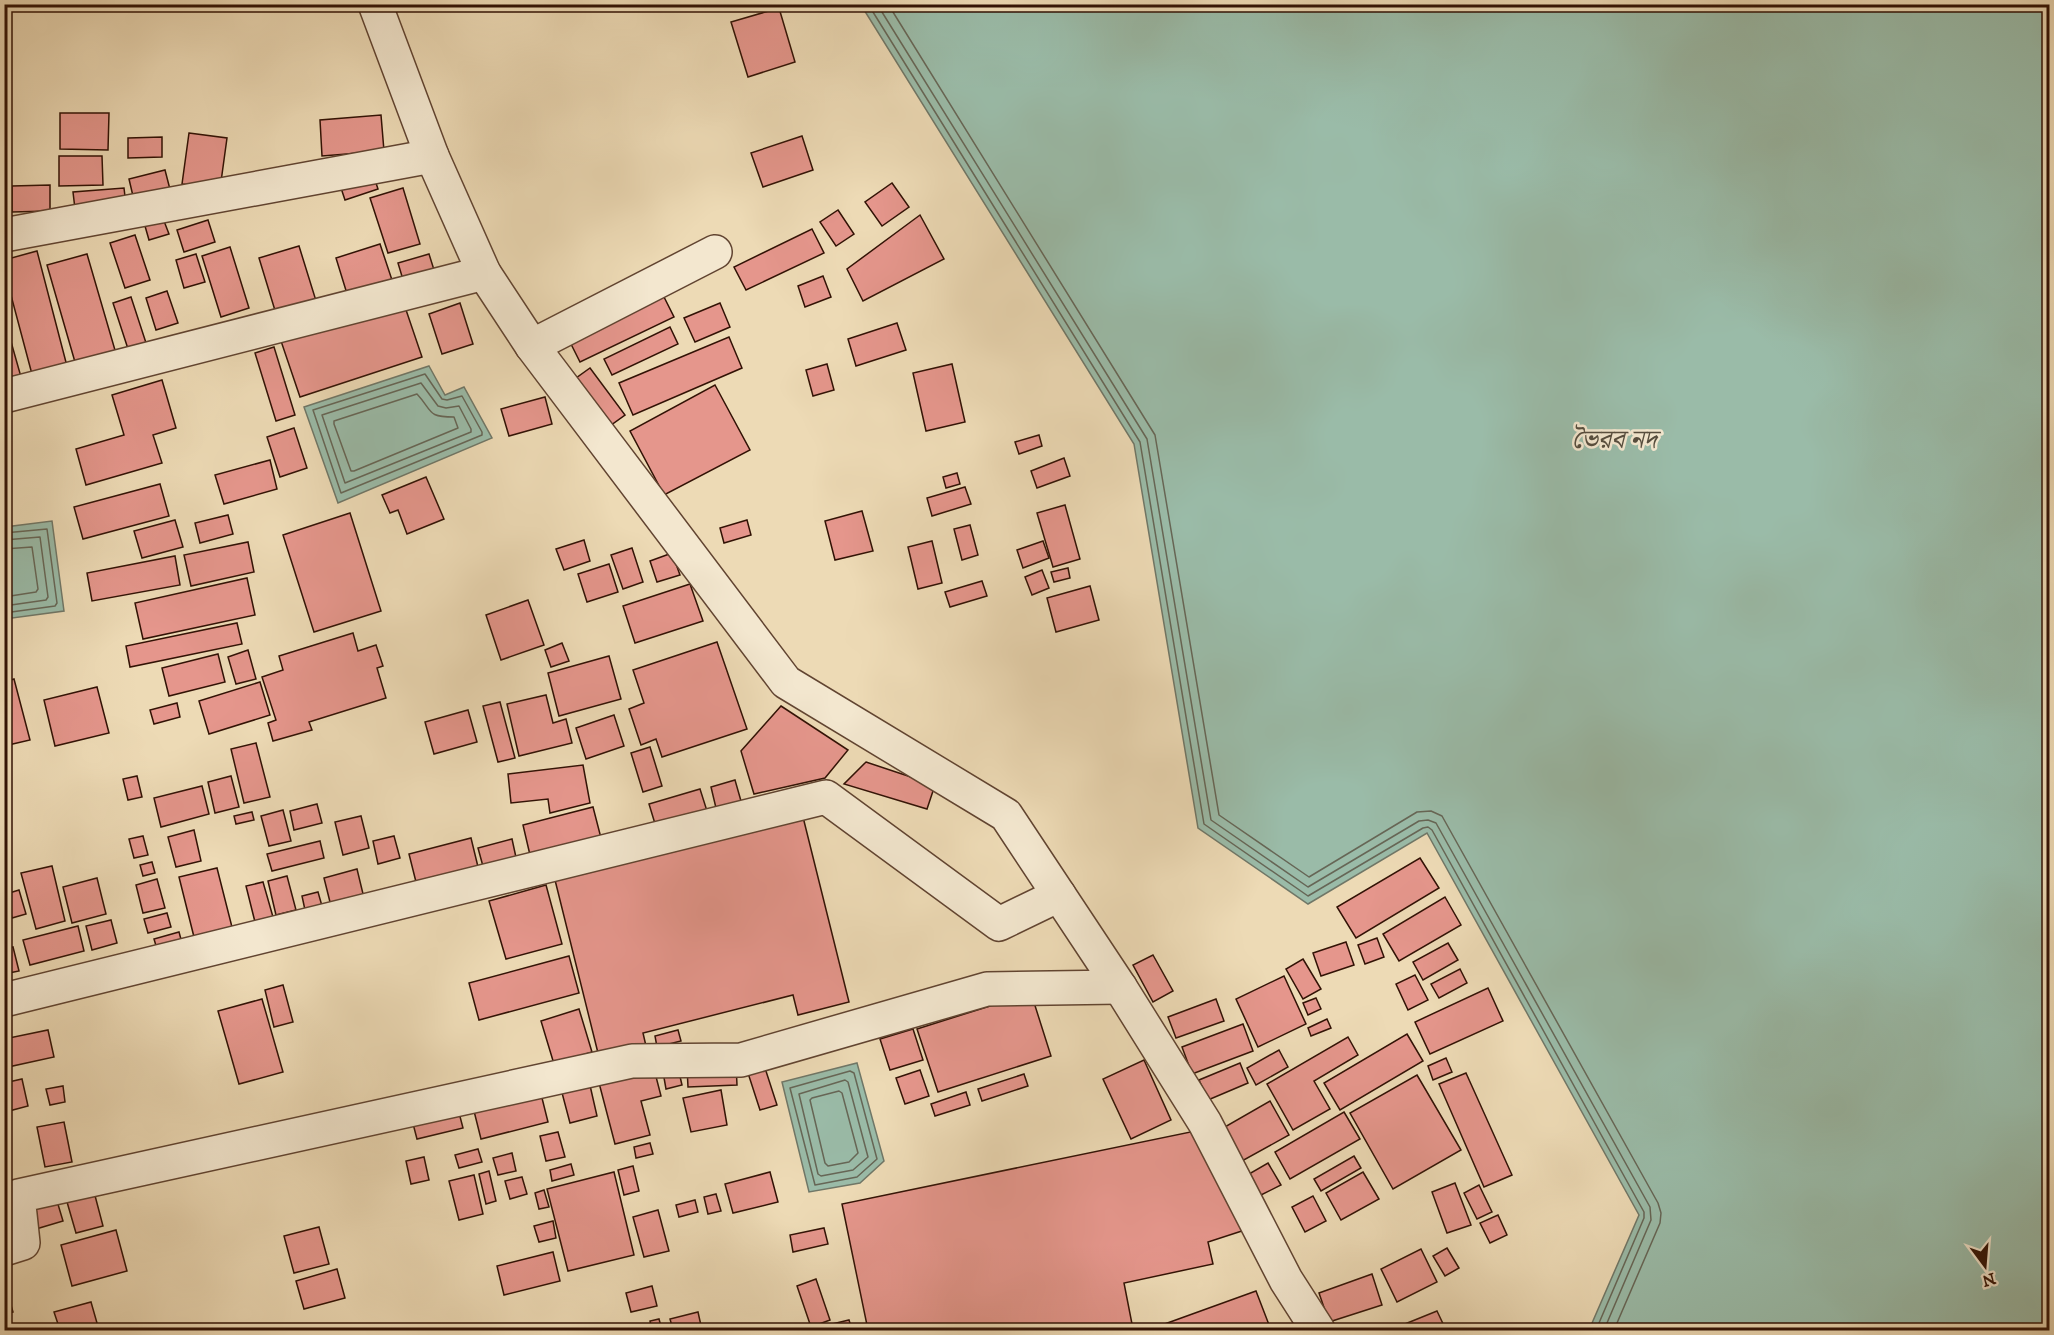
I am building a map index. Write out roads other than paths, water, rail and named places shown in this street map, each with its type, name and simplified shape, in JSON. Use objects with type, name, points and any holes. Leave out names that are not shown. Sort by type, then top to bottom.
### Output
[{"type":"street","points":[[375,4],[432,156],[484,273],[532,346],[786,682],[1006,815],[1120,987],[1205,1123],[1286,1280],[1318,1330]]},
{"type":"street","points":[[4,235],[432,156]]},
{"type":"street","points":[[532,346],[715,252]]},
{"type":"street","points":[[4,396],[484,273]]},
{"type":"street","points":[[4,1000],[826,797],[999,924],[1059,895]]},
{"type":"street","points":[[4,1250],[23,1243],[18,1196],[632,1061],[741,1060],[987,989],[1120,987]]},
{"type":"water","name":"ভৈরব নদ","points":[[861,5],[2049,5],[2049,1330],[1589,1330],[1639,1215],[1427,833],[1308,904],[1198,828],[1134,444]]},
{"type":"water","points":[[429,366],[445,395],[464,387],[492,438],[338,503],[304,407]]},
{"type":"water","points":[[52,521],[64,611],[5,619],[5,527]]},
{"type":"water","points":[[857,1063],[884,1161],[860,1183],[809,1192],[782,1082]]}]
